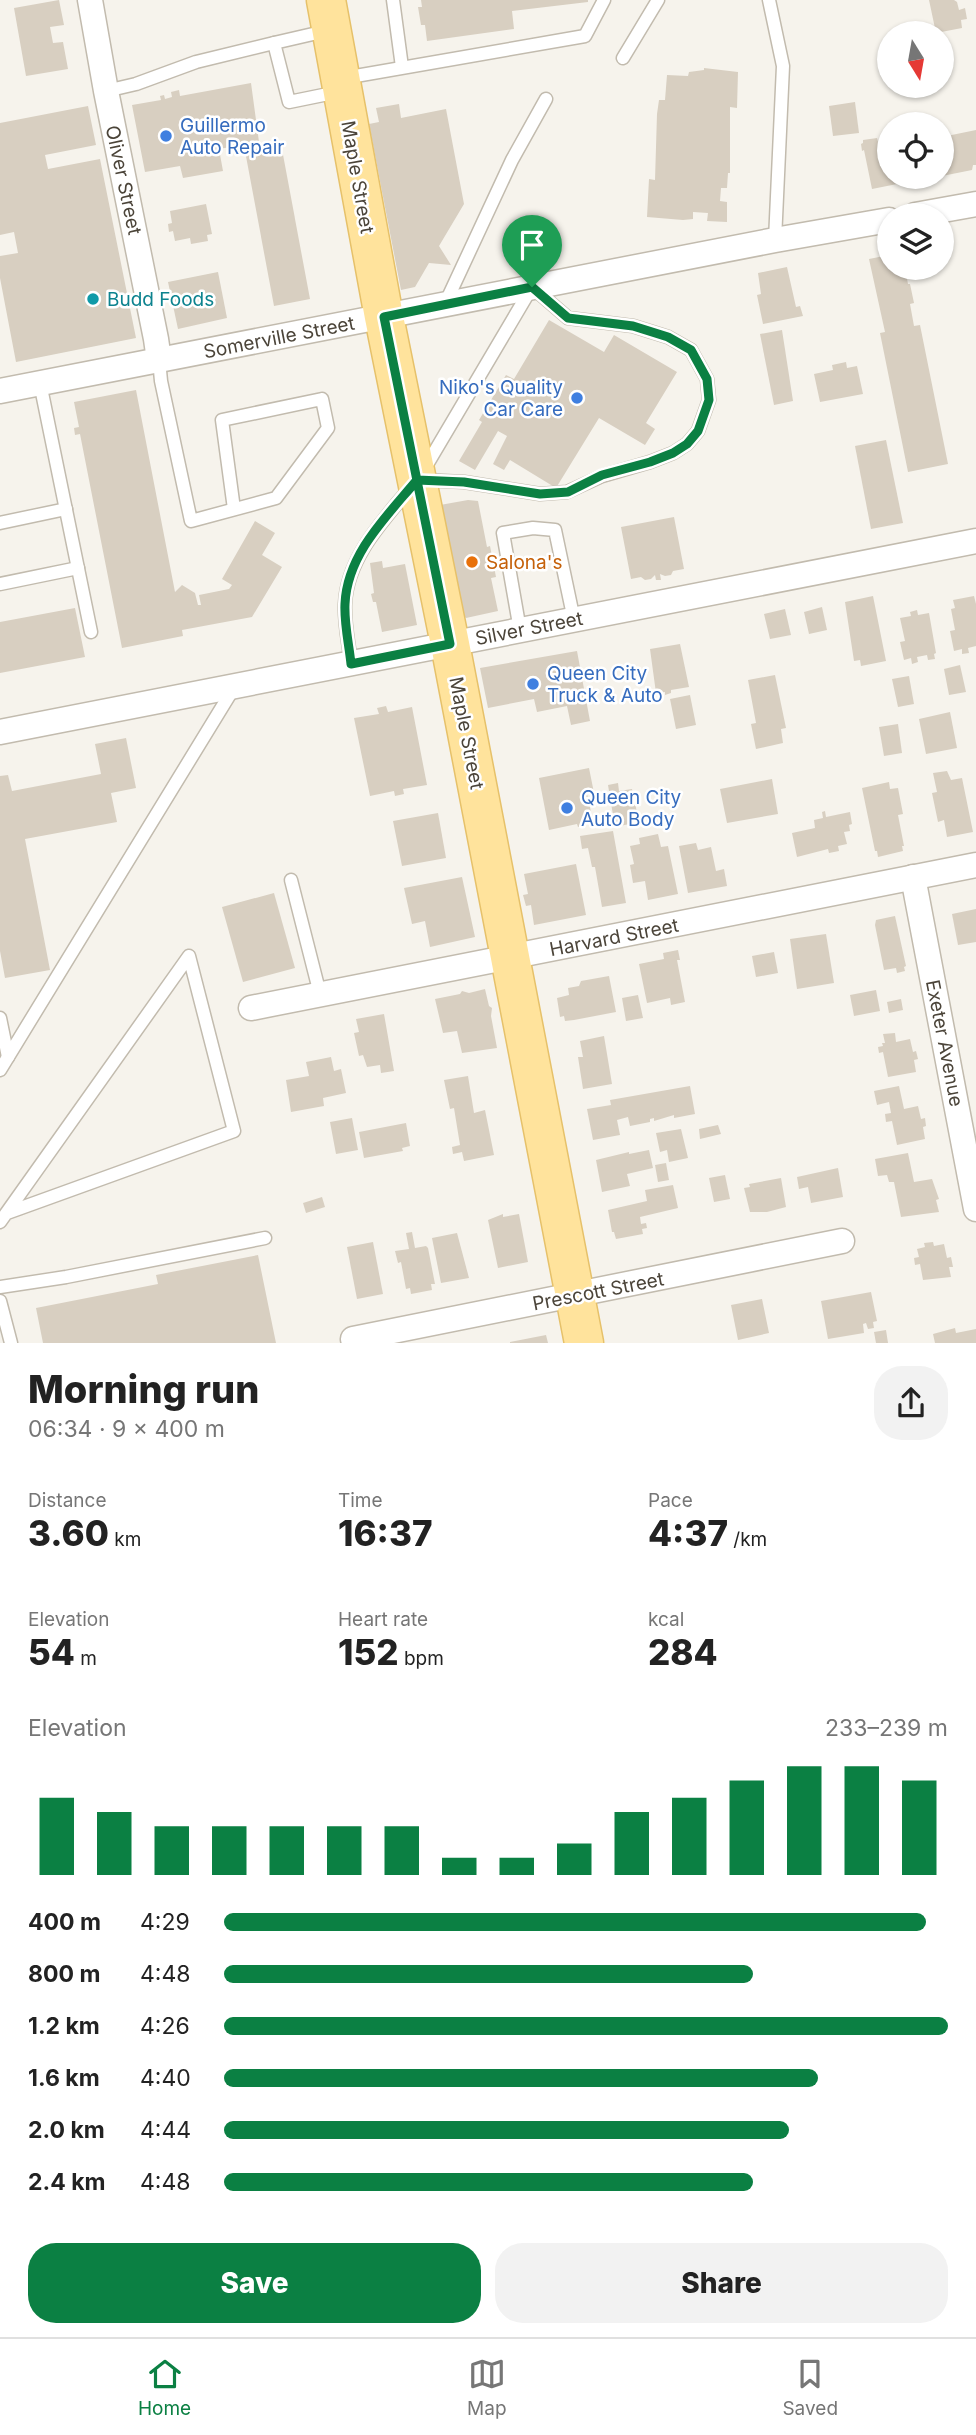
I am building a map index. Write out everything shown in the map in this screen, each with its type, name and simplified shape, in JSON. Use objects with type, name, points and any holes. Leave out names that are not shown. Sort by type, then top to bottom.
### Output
[{"type":"main road","name":"Maple Street","points":[[329,15],[384,317],[450,644],[584,1343]]},
{"type":"street","name":"Oliver Street","points":[[89,0],[159,360]]},
{"type":"street","points":[[954,208],[976,204]]},
{"type":"street","name":"Somerville Street","points":[[0,391],[877,222]]},
{"type":"street","name":"Silver Street","points":[[0,732],[976,541]]},
{"type":"street","name":"Harvard Street","points":[[251,1008],[976,865]]},
{"type":"street","name":"Exeter Avenue","points":[[913,877],[976,1209]]},
{"type":"street","name":"Prescott Street","points":[[353,1341],[842,1241]]},
{"type":"lane","points":[[393,0],[402,67]]},
{"type":"lane","points":[[274,43],[289,102],[402,67],[585,36],[604,0]]},
{"type":"lane","points":[[623,58],[658,0]]},
{"type":"lane","points":[[769,0],[783,66],[775,240]]},
{"type":"lane","points":[[106,91],[136,84],[196,62],[274,43],[329,15]]},
{"type":"lane","points":[[445,304],[512,160],[546,99]]},
{"type":"lane","points":[[351,664],[345,604],[349,578],[358,556],[376,529],[417,480],[532,287],[568,318],[633,326],[668,337],[691,350],[707,379],[709,400],[698,431],[687,444],[673,453],[602,475],[568,492],[540,494],[464,482],[417,480]]},
{"type":"lane","points":[[159,360],[161,381],[191,521],[276,498],[328,428],[322,399],[222,420],[234,509]]},
{"type":"lane","points":[[40,383],[91,632]]},
{"type":"lane","points":[[0,523],[66,509]]},
{"type":"lane","points":[[520,630],[503,533],[533,528],[555,530],[574,620]]},
{"type":"lane","points":[[0,584],[78,568]]},
{"type":"lane","points":[[0,1069],[235,686]]},
{"type":"lane","points":[[291,880],[320,994]]},
{"type":"lane","points":[[189,956],[234,1131],[4,1218],[90,1097],[189,956]]},
{"type":"lane","points":[[0,1018],[8,1057]]},
{"type":"lane","points":[[0,1287],[66,1277],[265,1238]]},
{"type":"lane","points":[[0,1301],[11,1343]]},
{"type":"building","points":[[59,0],[64,25],[50,27],[53,43],[63,42],[68,69],[26,76],[14,8]]},
{"type":"building","points":[[421,0],[588,2],[512,11],[514,29],[427,41],[425,25],[421,25],[418,7],[422,7]]},
{"type":"building","points":[[929,0],[954,0],[959,10],[965,8],[967,19],[961,20],[962,28],[954,30],[954,21],[933,21]]},
{"type":"building","points":[[704,68],[738,72],[737,108],[730,107],[730,173],[727,188],[721,188],[720,201],[727,202],[727,222],[707,221],[708,213],[693,212],[693,219],[647,217],[649,179],[655,180],[657,114],[659,100],[665,100],[667,75],[688,76],[689,72]]},
{"type":"building","points":[[251,83],[259,142],[219,149],[223,171],[183,178],[180,166],[145,172],[132,105],[161,100],[160,96],[164,95],[165,99],[172,97],[171,92],[179,90],[180,96]]},
{"type":"building","points":[[855,102],[859,133],[833,136],[829,106]]},
{"type":"building","points":[[399,104],[401,118],[446,109],[464,204],[439,246],[451,265],[429,263],[415,287],[401,290],[369,124],[379,122],[376,108]]},
{"type":"building","points":[[88,106],[96,145],[45,155],[48,169],[100,159],[136,338],[16,362],[0,278],[0,256],[18,253],[14,232],[0,235],[0,123]]},
{"type":"building","points":[[976,130],[976,165],[973,165],[972,170],[954,174],[954,135]]},
{"type":"building","points":[[877,138],[877,188],[872,189],[864,150],[862,151],[863,140]]},
{"type":"building","points":[[281,144],[310,299],[274,306],[245,151]]},
{"type":"building","points":[[206,204],[212,234],[207,235],[208,241],[191,244],[190,238],[175,241],[173,231],[169,232],[168,224],[172,223],[170,211]]},
{"type":"building","points":[[877,257],[877,280],[907,280],[910,284],[914,303],[910,304],[914,326],[920,325],[948,464],[908,472],[880,333],[885,332],[869,259]]},
{"type":"building","points":[[787,267],[796,307],[800,306],[803,316],[763,324],[757,295],[761,294],[758,273]]},
{"type":"building","points":[[218,272],[227,318],[178,329],[168,282]]},
{"type":"building","name":"Niko's Quality Car Care","points":[[549,320],[604,352],[614,335],[677,372],[646,423],[655,429],[645,445],[599,418],[556,488],[510,460],[504,470],[493,464],[507,436],[498,431],[475,470],[459,461],[482,422],[479,420],[506,375],[514,379]]},
{"type":"building","points":[[782,330],[793,401],[774,405],[760,334]]},
{"type":"building","points":[[846,362],[847,368],[857,366],[863,394],[820,402],[814,374],[833,370],[832,365]]},
{"type":"building","points":[[136,390],[175,592],[182,585],[195,593],[198,605],[201,605],[199,595],[229,589],[232,585],[222,579],[255,521],[275,533],[262,555],[282,567],[252,617],[182,630],[183,636],[122,648],[80,434],[75,435],[74,428],[79,427],[74,402]]},
{"type":"building","points":[[886,440],[903,523],[871,529],[855,446]]},
{"type":"building","name":"Salona's","points":[[478,501],[496,577],[491,578],[498,611],[466,618],[463,615],[440,505]]},
{"type":"building","points":[[674,517],[684,569],[673,571],[671,575],[660,574],[661,580],[656,580],[655,575],[645,580],[641,577],[631,579],[621,527]]},
{"type":"building","points":[[382,561],[383,568],[405,564],[417,625],[382,632],[376,602],[373,602],[371,594],[374,593],[370,563]]},
{"type":"building","points":[[873,596],[886,661],[861,666],[860,660],[854,661],[845,602]]},
{"type":"building","points":[[974,596],[976,646],[968,648],[969,653],[962,654],[962,649],[954,651],[950,631],[955,630],[951,609],[955,608],[953,600]]},
{"type":"building","points":[[822,607],[827,630],[809,634],[804,612]]},
{"type":"building","points":[[75,608],[85,657],[0,673],[0,622]]},
{"type":"building","points":[[785,609],[791,635],[770,639],[764,614]]},
{"type":"building","points":[[917,610],[918,615],[929,613],[936,653],[935,659],[928,660],[927,655],[917,657],[918,662],[912,664],[911,658],[904,660],[900,642],[905,641],[900,618],[911,616],[910,612]]},
{"type":"building","points":[[680,644],[689,687],[671,690],[671,693],[665,695],[665,692],[656,693],[650,649]]},
{"type":"building","name":"Queen City Truck & Auto","points":[[577,651],[590,721],[571,725],[567,706],[537,712],[534,699],[488,708],[480,668]]},
{"type":"building","points":[[960,665],[966,692],[949,695],[944,669]]},
{"type":"building","points":[[775,675],[786,728],[781,729],[783,743],[756,749],[751,724],[756,723],[748,680]]},
{"type":"building","points":[[909,676],[914,704],[898,707],[892,679]]},
{"type":"building","points":[[690,695],[696,725],[676,729],[670,699]]},
{"type":"building","points":[[386,706],[388,712],[412,707],[427,785],[403,789],[404,794],[395,796],[394,791],[370,796],[354,718],[379,714],[377,708]]},
{"type":"building","points":[[950,712],[957,748],[926,754],[919,719]]},
{"type":"building","points":[[898,724],[902,753],[884,756],[879,727]]},
{"type":"building","points":[[126,738],[136,788],[111,793],[117,822],[25,839],[50,970],[5,978],[0,951],[0,776],[8,775],[12,791],[101,774],[95,744]]},
{"type":"building","name":"Queen City Auto Body","points":[[589,768],[594,793],[587,794],[593,821],[585,823],[586,826],[578,827],[577,824],[549,830],[539,778]]},
{"type":"building","points":[[947,771],[951,780],[962,778],[973,832],[947,837],[944,820],[938,822],[932,793],[937,792],[933,773]]},
{"type":"building","points":[[772,779],[778,814],[727,823],[720,789]]},
{"type":"building","points":[[889,782],[890,789],[898,788],[903,814],[898,815],[904,846],[903,851],[878,857],[862,788]]},
{"type":"building","points":[[618,783],[619,791],[632,789],[639,822],[615,827],[608,785]]},
{"type":"building","points":[[825,811],[826,817],[850,812],[850,831],[844,832],[847,844],[838,846],[839,851],[829,853],[828,849],[797,857],[792,833],[815,828],[814,820],[823,818],[822,812]]},
{"type":"building","points":[[438,813],[446,858],[402,866],[393,821]]},
{"type":"building","points":[[613,831],[626,903],[602,907],[595,867],[592,867],[588,848],[582,849],[580,836]]},
{"type":"building","points":[[658,834],[661,847],[668,846],[678,894],[648,900],[645,881],[633,883],[630,865],[634,864],[630,846],[640,844],[639,838]]},
{"type":"building","points":[[696,843],[698,850],[711,847],[716,871],[724,869],[727,886],[688,893],[679,846]]},
{"type":"building","points":[[576,864],[586,915],[534,925],[531,905],[526,906],[523,895],[528,894],[524,874]]},
{"type":"building","points":[[462,877],[475,937],[430,947],[425,921],[412,924],[404,888]]},
{"type":"building","points":[[274,893],[295,968],[243,982],[222,907]]},
{"type":"building","points":[[976,909],[976,942],[958,945],[952,914]]},
{"type":"building","points":[[895,916],[906,966],[905,971],[897,973],[896,968],[884,970],[875,925],[876,920]]},
{"type":"building","points":[[826,934],[834,983],[797,989],[790,939]]},
{"type":"building","points":[[678,950],[680,960],[677,960],[685,1002],[671,1005],[670,998],[647,1003],[639,964],[664,959],[663,953]]},
{"type":"building","points":[[774,952],[778,973],[756,977],[752,956]]},
{"type":"building","points":[[609,976],[616,1012],[565,1021],[564,1016],[560,1017],[557,998],[569,995],[568,988],[579,986],[581,981]]},
{"type":"building","points":[[485,989],[489,1006],[492,1008],[497,1048],[462,1053],[457,1031],[443,1033],[435,999],[460,994],[462,991],[469,993]]},
{"type":"building","points":[[876,990],[880,1011],[854,1016],[850,995]]},
{"type":"building","points":[[638,995],[643,1018],[626,1021],[622,998]]},
{"type":"building","points":[[901,999],[903,1010],[889,1013],[887,1002]]},
{"type":"building","points":[[384,1014],[394,1071],[381,1073],[380,1065],[367,1067],[363,1055],[359,1056],[354,1033],[359,1032],[356,1019]]},
{"type":"building","points":[[895,1033],[896,1042],[910,1039],[918,1059],[914,1060],[916,1072],[888,1077],[883,1052],[879,1053],[878,1047],[885,1043],[883,1034]]},
{"type":"building","points":[[604,1036],[612,1084],[583,1089],[578,1057],[583,1057],[580,1041]]},
{"type":"building","points":[[331,1057],[334,1071],[341,1069],[346,1093],[323,1098],[324,1106],[291,1112],[286,1080],[309,1076],[306,1062]]},
{"type":"building","points":[[468,1076],[474,1113],[485,1110],[494,1155],[464,1161],[462,1152],[453,1154],[452,1147],[460,1145],[454,1108],[450,1109],[444,1080]]},
{"type":"building","points":[[690,1086],[695,1114],[674,1118],[674,1115],[654,1121],[654,1118],[650,1119],[650,1122],[630,1126],[628,1117],[617,1120],[620,1135],[593,1140],[587,1109],[611,1105],[610,1100]]},
{"type":"building","points":[[899,1086],[904,1109],[918,1106],[926,1126],[923,1127],[925,1139],[897,1145],[892,1121],[886,1122],[885,1114],[891,1113],[889,1102],[877,1105],[874,1091]]},
{"type":"building","points":[[352,1118],[358,1150],[336,1154],[330,1122]]},
{"type":"building","points":[[406,1123],[410,1146],[402,1148],[403,1151],[364,1158],[359,1132]]},
{"type":"building","points":[[718,1125],[721,1134],[700,1139],[699,1129]]},
{"type":"building","points":[[681,1129],[688,1158],[669,1162],[667,1150],[660,1152],[656,1133]]},
{"type":"building","points":[[649,1150],[653,1168],[627,1174],[630,1186],[602,1192],[596,1160]]},
{"type":"building","points":[[908,1153],[914,1182],[932,1179],[939,1199],[936,1200],[939,1212],[901,1217],[894,1182],[889,1182],[887,1175],[878,1176],[875,1159]]},
{"type":"building","points":[[666,1163],[669,1180],[658,1182],[655,1165]]},
{"type":"building","points":[[838,1168],[843,1197],[811,1203],[808,1187],[799,1189],[797,1177]]},
{"type":"building","points":[[725,1175],[730,1199],[714,1202],[709,1178]]},
{"type":"building","points":[[781,1178],[786,1207],[767,1212],[750,1212],[744,1188],[750,1187],[749,1184]]},
{"type":"building","points":[[673,1185],[678,1208],[640,1217],[641,1224],[646,1223],[647,1228],[642,1229],[643,1234],[616,1239],[608,1210],[647,1201],[645,1190]]},
{"type":"building","points":[[322,1197],[325,1207],[306,1213],[303,1203]]},
{"type":"building","points":[[503,1214],[503,1217],[519,1214],[528,1262],[498,1268],[488,1220]]},
{"type":"building","points":[[412,1232],[415,1248],[428,1248],[435,1284],[431,1284],[432,1290],[411,1294],[410,1288],[406,1289],[401,1262],[398,1263],[395,1251],[409,1249],[406,1233]]},
{"type":"building","points":[[457,1233],[469,1278],[441,1283],[432,1238]]},
{"type":"building","points":[[373,1242],[383,1294],[357,1299],[347,1247]]},
{"type":"building","points":[[933,1242],[934,1246],[944,1244],[947,1258],[951,1257],[951,1277],[923,1280],[920,1264],[915,1265],[914,1258],[919,1257],[917,1249],[925,1247],[924,1243]]},
{"type":"building","points":[[258,1255],[276,1343],[43,1343],[36,1308],[158,1284],[156,1275]]},
{"type":"building","points":[[871,1292],[877,1321],[873,1322],[874,1328],[868,1329],[866,1323],[863,1324],[864,1333],[828,1339],[821,1301]]},
{"type":"building","points":[[762,1299],[769,1333],[738,1340],[731,1305]]},
{"type":"building","points":[[955,1328],[956,1333],[976,1329],[976,1343],[935,1343],[933,1334]]},
{"type":"building","points":[[886,1330],[888,1343],[876,1343],[874,1332]]},
{"type":"building","points":[[546,1335],[548,1343],[510,1343],[510,1342]]},
{"type":"place","name":"Guillermo Auto Repair","points":[[166,136]]},
{"type":"place","name":"Budd Foods","points":[[93,299]]},
{"type":"place","name":"Niko's Quality Car Care","points":[[577,398]]},
{"type":"place","name":"Salona's","points":[[472,562]]},
{"type":"place","name":"Queen City Truck & Auto","points":[[533,684]]},
{"type":"place","name":"Queen City Auto Body","points":[[567,808]]},
{"type":"route","points":[[532,287],[384,317],[417,480],[450,644],[351,664],[345,604],[349,578],[358,556],[376,529],[417,480],[464,482],[553,495],[568,492],[602,475],[673,453],[687,444],[698,431],[709,400],[707,379],[691,350],[668,337],[633,326],[568,318],[532,287]]}]
